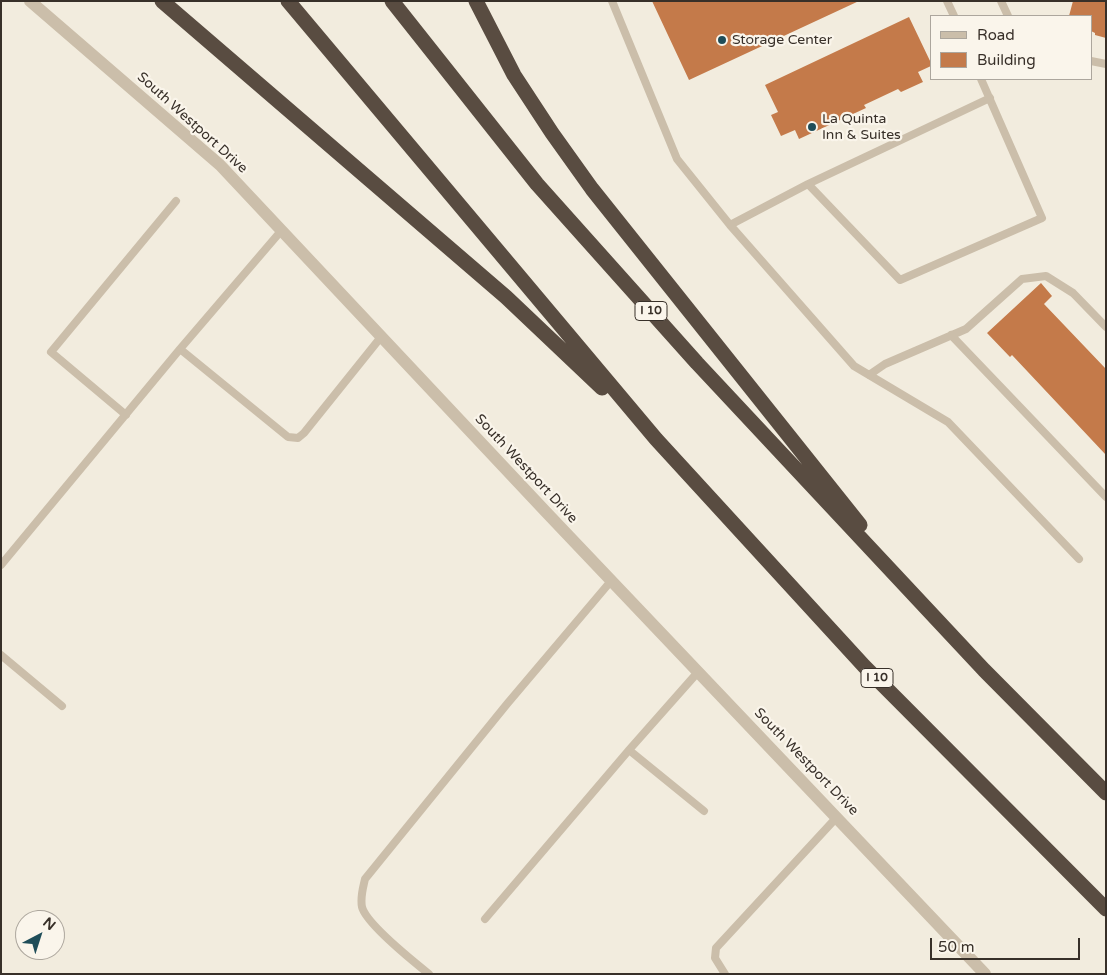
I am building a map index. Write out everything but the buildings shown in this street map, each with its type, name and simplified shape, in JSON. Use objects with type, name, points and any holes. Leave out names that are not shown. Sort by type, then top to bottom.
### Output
[{"type":"highway","points":[[162,1],[506,297],[656,439]]},
{"type":"highway","name":"I 10","points":[[288,1],[656,439],[864,666],[1106,909]]},
{"type":"highway","name":"I 10","points":[[392,1],[536,184],[697,362],[984,670],[1106,793]]},
{"type":"highway","points":[[476,1],[514,75],[592,189],[926,608]]},
{"type":"street","name":"South Westport Drive","points":[[30,1],[220,165],[611,581],[985,974]]},
{"type":"lane","points":[[612,1],[677,159],[730,226],[854,366],[948,422],[1079,559]]},
{"type":"lane","points":[[947,1],[954,15]]},
{"type":"lane","points":[[1001,1],[1008,15]]},
{"type":"lane","points":[[1092,61],[1106,64]]},
{"type":"lane","points":[[808,184],[900,280],[1042,218],[981,80]]},
{"type":"lane","points":[[730,226],[808,184],[990,98]]},
{"type":"lane","points":[[126,415],[51,352],[176,201]]},
{"type":"lane","points":[[1,565],[180,349],[281,231]]},
{"type":"lane","points":[[869,375],[885,364],[966,328],[1022,279],[1046,276],[1073,293],[1106,327]]},
{"type":"lane","points":[[951,335],[1106,497]]},
{"type":"lane","points":[[180,349],[288,437],[298,438],[309,427],[381,337]]},
{"type":"lane","points":[[429,974],[376,927],[363,909],[361,896],[365,879],[507,704],[611,581]]},
{"type":"lane","points":[[1,655],[62,706]]},
{"type":"lane","points":[[485,919],[628,750],[698,672]]},
{"type":"lane","points":[[628,750],[704,811]]},
{"type":"lane","points":[[725,974],[715,958],[716,948],[837,817]]},
{"type":"place","name":"Storage Center","points":[[722,40]]},
{"type":"place","name":"La Quinta Inn & Suites","points":[[812,127]]}]
